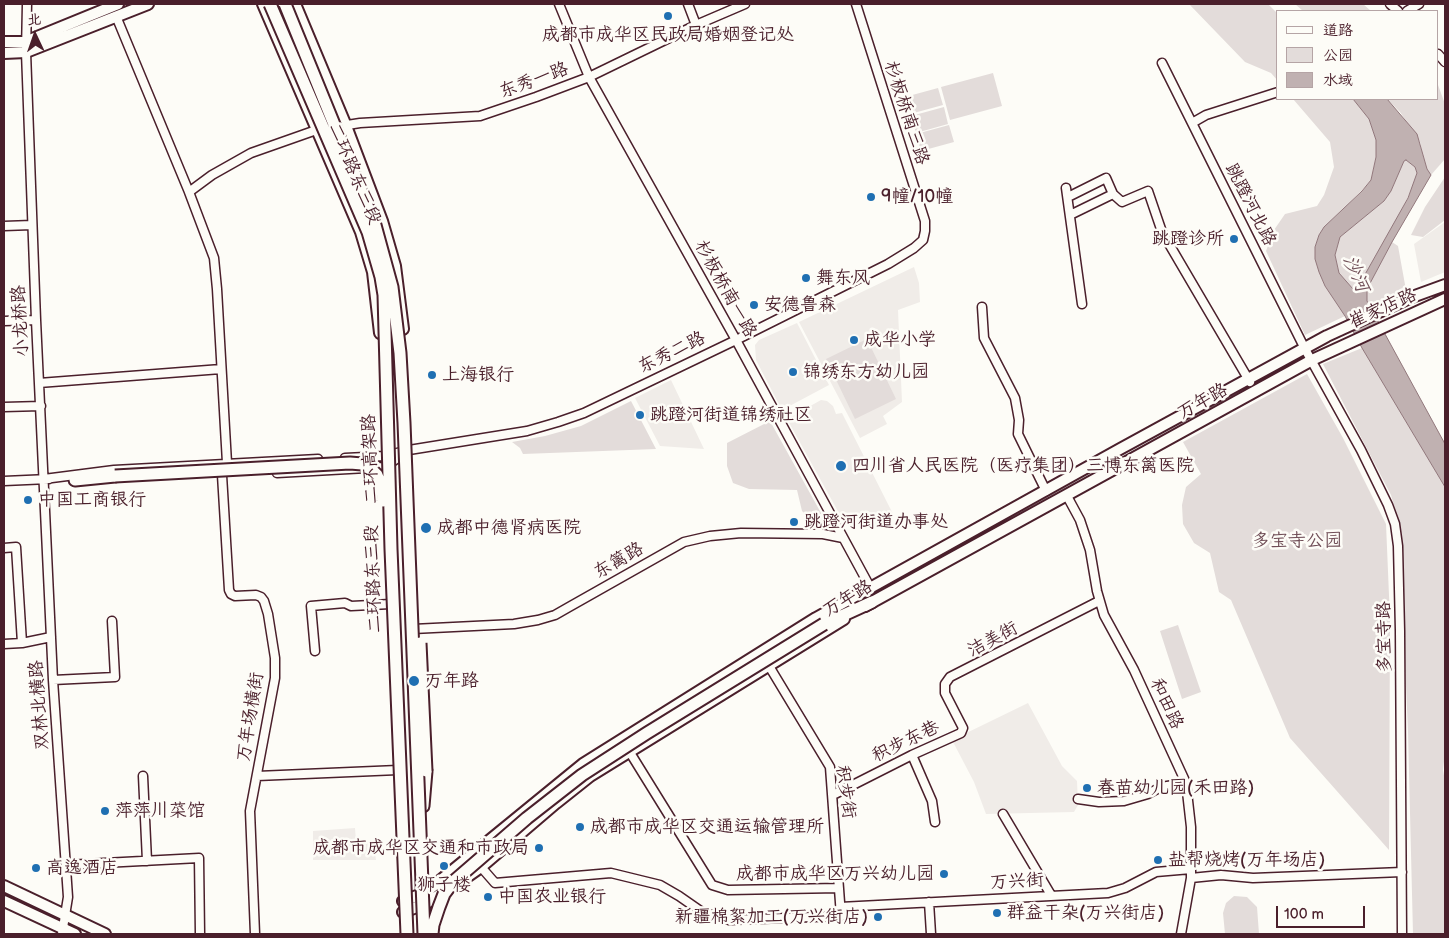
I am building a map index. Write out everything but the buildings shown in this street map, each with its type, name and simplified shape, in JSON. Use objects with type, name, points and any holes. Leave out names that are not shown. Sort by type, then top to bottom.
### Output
[{"type":"highway","name":"二环高架路","points":[[270,4],[368,232],[381,277],[384,295],[391,549],[406,934]]},
{"type":"highway","name":"二环高架路","points":[[285,4],[376,225],[392,287],[399,344],[407,445],[425,934]]},
{"type":"highway","points":[[407,445],[412,478],[426,771],[422,820]]},
{"type":"highway","points":[[75,480],[115,476],[350,463],[362,464],[377,475],[382,487],[385,522],[391,549]]},
{"type":"highway","points":[[432,934],[444,894],[453,882],[527,818],[582,775],[630,743],[824,624],[872,602]]},
{"type":"highway","points":[[400,934],[396,837],[401,797]]},
{"type":"main road","points":[[4,42],[25,42],[116,4]]},
{"type":"main road","points":[[4,53],[26,52],[148,4]]},
{"type":"main road","name":"二环路东三段","points":[[263,4],[361,232],[373,272],[380,334],[403,906],[406,934]]},
{"type":"main road","name":"二环路东三段","points":[[295,4],[346,126],[382,221],[395,266],[403,334],[413,629],[425,893],[425,934]]},
{"type":"main road","name":"崔家店路","points":[[1327,336],[1445,285]]},
{"type":"main road","name":"崔家店路","points":[[1333,349],[1445,299]]},
{"type":"main road","name":"万年路","points":[[403,906],[425,893],[583,764],[816,618],[1046,490],[1249,381],[1327,336]]},
{"type":"main road","name":"万年路","points":[[403,906],[425,904],[480,867],[590,776],[872,602],[1333,349]]},
{"type":"main road","points":[[654,718],[650,723],[650,730],[656,733],[662,731]]},
{"type":"main road","points":[[4,886],[105,934]]},
{"type":"main road","points":[[4,901],[63,932],[75,934]]},
{"type":"street","name":"小龙桥路","points":[[27,4],[25,42],[44,479]]},
{"type":"street","name":"杉板桥南一路","points":[[559,4],[589,76],[736,340],[870,587]]},
{"type":"street","points":[[688,4],[696,25]]},
{"type":"street","name":"东秀一路","points":[[189,192],[212,175],[250,153],[317,129],[369,123],[480,116],[536,98],[589,76],[745,4]]},
{"type":"street","name":"杉板桥南三路","points":[[856,4],[925,221],[925,231]]},
{"type":"street","points":[[116,16],[189,192],[214,258],[227,463]]},
{"type":"street","name":"跳蹬河北路","points":[[1162,63],[1312,360]]},
{"type":"street","points":[[1192,123],[1206,115],[1276,93]]},
{"type":"street","points":[[1068,197],[1106,178],[1113,194],[1122,202],[1148,191],[1162,232],[1249,381]]},
{"type":"street","points":[[1066,188],[1082,304]]},
{"type":"street","points":[[1070,214],[1113,194]]},
{"type":"street","points":[[4,226],[32,225]]},
{"type":"street","name":"东秀二路","points":[[44,479],[114,470],[385,456],[407,445],[527,431],[584,413],[888,264],[914,248],[922,240],[925,231]]},
{"type":"street","points":[[982,307],[984,338],[1015,398],[1019,420],[1018,434],[1046,490]]},
{"type":"street","points":[[4,321],[36,320]]},
{"type":"street","name":"多宝寺路","points":[[1312,360],[1361,450],[1388,505],[1398,546],[1402,934]]},
{"type":"street","points":[[39,383],[221,370]]},
{"type":"street","points":[[4,407],[40,406]]},
{"type":"street","points":[[4,481],[44,479],[115,481],[386,468],[407,445]]},
{"type":"street","name":"万年场横街","points":[[222,475],[229,590],[235,596],[261,596],[268,614],[275,658],[275,678],[250,811],[255,934]]},
{"type":"street","name":"双林北横路","points":[[44,479],[53,680],[68,897],[63,932]]},
{"type":"street","name":"和田路","points":[[1067,496],[1080,520],[1090,550],[1099,601],[1138,679],[1186,783],[1191,827],[1192,878],[1181,934]]},
{"type":"street","name":"东篱路","points":[[413,629],[514,624],[538,620],[569,607],[684,542],[710,536],[741,533],[823,534],[843,538]]},
{"type":"street","points":[[4,548],[16,548],[22,643]]},
{"type":"street","name":"洁美街","points":[[963,728],[945,693],[945,684],[950,677],[1099,601]]},
{"type":"street","points":[[315,651],[312,606],[345,603],[351,606],[391,604]]},
{"type":"street","points":[[53,680],[115,677],[112,621]]},
{"type":"street","points":[[4,644],[22,643],[51,637]]},
{"type":"street","name":"积步街","points":[[769,666],[830,767],[840,907]]},
{"type":"street","name":"积步东巷","points":[[832,795],[961,732],[963,728]]},
{"type":"street","points":[[629,752],[712,886],[728,890],[839,888]]},
{"type":"street","points":[[912,755],[932,801],[935,822]]},
{"type":"street","points":[[256,776],[398,770]]},
{"type":"street","points":[[143,776],[147,861]]},
{"type":"street","points":[[1078,799],[1099,802],[1124,801],[1148,794],[1161,787],[1186,783]]},
{"type":"street","points":[[1003,814],[1051,895]]},
{"type":"street","points":[[66,864],[199,858],[200,934]]},
{"type":"street","points":[[480,867],[496,883],[611,873],[660,885],[702,912],[729,920],[841,916],[840,907]]},
{"type":"street","name":"万兴街","points":[[840,907],[1108,893],[1126,888],[1156,872],[1192,869]]},
{"type":"street","points":[[1192,878],[1221,875],[1254,878],[1402,872]]},
{"type":"street","points":[[929,902],[931,934]]},
{"type":"shaded area","points":[[1445,222],[1445,272],[1421,282],[1414,244]]},
{"type":"shaded area","name":"成华小学","points":[[914,267],[919,283],[920,302],[898,310],[902,402],[883,416],[887,424],[860,438],[799,322]]},
{"type":"shaded area","name":"锦绣东方幼儿园","points":[[797,323],[829,385],[782,410],[756,360],[755,345],[759,340]]},
{"type":"shaded area","points":[[671,380],[704,449],[660,446],[635,398]]},
{"type":"shaded area","name":"四川省人民医院（医疗集团）三博东篱医院","points":[[821,400],[827,401],[833,406],[836,414],[842,413],[893,514],[870,527],[866,523],[845,524],[787,419]]},
{"type":"shaded area","points":[[1028,703],[1062,766],[1077,781],[1078,805],[1074,812],[986,814],[974,782],[952,740]]},
{"type":"shaded area","points":[[355,828],[356,841],[373,841],[376,860],[313,860],[313,831]]},
{"type":"green space","points":[[1189,4],[1268,4],[1276,12],[1276,79],[1271,73],[1245,62]]},
{"type":"green space","points":[[1295,4],[1363,4],[1370,10],[1302,10]]},
{"type":"green space","points":[[993,73],[1002,106],[950,120],[941,87]]},
{"type":"green space","points":[[938,88],[943,105],[910,114],[905,97]]},
{"type":"green space","points":[[1439,88],[1445,104],[1445,159],[1431,175],[1427,169],[1420,142],[1400,112],[1388,100],[1439,100]]},
{"type":"green space","points":[[1294,100],[1354,100],[1369,119],[1376,140],[1376,157],[1371,180],[1324,227],[1315,247],[1315,259],[1325,286],[1345,316],[1305,335],[1266,251],[1274,230],[1285,214],[1317,206],[1324,195],[1334,167],[1330,142]]},
{"type":"green space","points":[[944,107],[948,124],[916,133],[911,116]]},
{"type":"green space","points":[[949,125],[954,142],[921,151],[916,134]]},
{"type":"green space","points":[[1406,160],[1415,167],[1417,173],[1415,182],[1397,220],[1363,278],[1357,287],[1353,289],[1339,273],[1335,255],[1340,237],[1384,201]]},
{"type":"green space","points":[[1445,177],[1445,220],[1423,237],[1411,235],[1425,207]]},
{"type":"green space","points":[[1392,242],[1398,246],[1406,290],[1370,306],[1367,301],[1367,289]]},
{"type":"green space","points":[[867,339],[896,399],[855,419],[826,359]]},
{"type":"green space","points":[[1362,348],[1445,487],[1445,753],[1443,770],[1445,781],[1445,934],[1413,934],[1408,732],[1399,523],[1391,495],[1323,364]]},
{"type":"green space","name":"多宝寺公园","points":[[1307,374],[1343,438],[1386,524],[1390,619],[1389,850],[1290,738],[1231,600],[1219,592],[1210,553],[1194,543],[1183,524],[1182,505],[1186,487],[1201,474],[1183,442]]},
{"type":"green space","points":[[631,401],[656,449],[523,454],[520,448],[512,442],[545,436],[581,426]]},
{"type":"green space","points":[[770,421],[826,522],[827,529],[824,531],[808,530],[807,516],[802,511],[797,490],[749,489],[733,483],[727,466],[727,443]]},
{"type":"green space","points":[[1178,625],[1201,692],[1182,699],[1160,631]]},
{"type":"green space","points":[[1234,896],[1247,897],[1257,907],[1259,934],[1225,934],[1223,913],[1226,903]]},
{"type":"water","points":[[1354,100],[1388,100],[1417,134],[1427,169],[1431,175],[1367,289],[1367,301],[1445,444],[1445,487],[1345,316],[1325,286],[1315,259],[1315,247],[1324,227],[1371,180],[1376,157],[1376,140],[1369,119]],"holes":[[[1406,160],[1415,167],[1417,173],[1408,198],[1363,278],[1357,287],[1353,289],[1339,273],[1335,255],[1340,237],[1384,201],[1391,191],[1404,161]]]},
{"type":"place","name":"成都市成华区民政局婚姻登记处","points":[[668,16]]},
{"type":"place","name":"9幢/10幢","points":[[871,197]]},
{"type":"place","name":"跳蹬诊所","points":[[1234,239]]},
{"type":"place","name":"舞东风","points":[[806,278]]},
{"type":"place","name":"安德鲁森","points":[[754,305]]},
{"type":"place","name":"成华小学","points":[[854,340]]},
{"type":"place","name":"锦绣东方幼儿园","points":[[793,372]]},
{"type":"place","name":"上海银行","points":[[432,375]]},
{"type":"place","name":"跳蹬河街道锦绣社区","points":[[640,415]]},
{"type":"place","name":"四川省人民医院（医疗集团）三博东篱医院","points":[[841,466]]},
{"type":"place","name":"中国工商银行","points":[[28,500]]},
{"type":"place","name":"跳蹬河街道办事处","points":[[794,522]]},
{"type":"place","name":"成都中德肾病医院","points":[[426,528]]},
{"type":"place","name":"万年路","points":[[414,681]]},
{"type":"place","name":"春苗幼儿园(禾田路)","points":[[1087,788]]},
{"type":"place","name":"萍萍川菜馆","points":[[105,811]]},
{"type":"place","name":"成都市成华区交通运输管理所","points":[[580,827]]},
{"type":"place","name":"成都市成华区交通和市政局","points":[[539,848]]},
{"type":"place","name":"盐帮烧烤(万年场店)","points":[[1158,860]]},
{"type":"place","name":"狮子楼","points":[[444,866]]},
{"type":"place","name":"高逸酒店","points":[[36,868]]},
{"type":"place","name":"成都市成华区万兴幼儿园","points":[[944,874]]},
{"type":"place","name":"中国农业银行","points":[[488,897]]},
{"type":"place","name":"群益干杂(万兴街店)","points":[[997,913]]},
{"type":"place","name":"新疆棉絮加工(万兴街店)","points":[[878,917]]},
{"type":"water label","name":"沙河","points":[[1355,274]]}]
